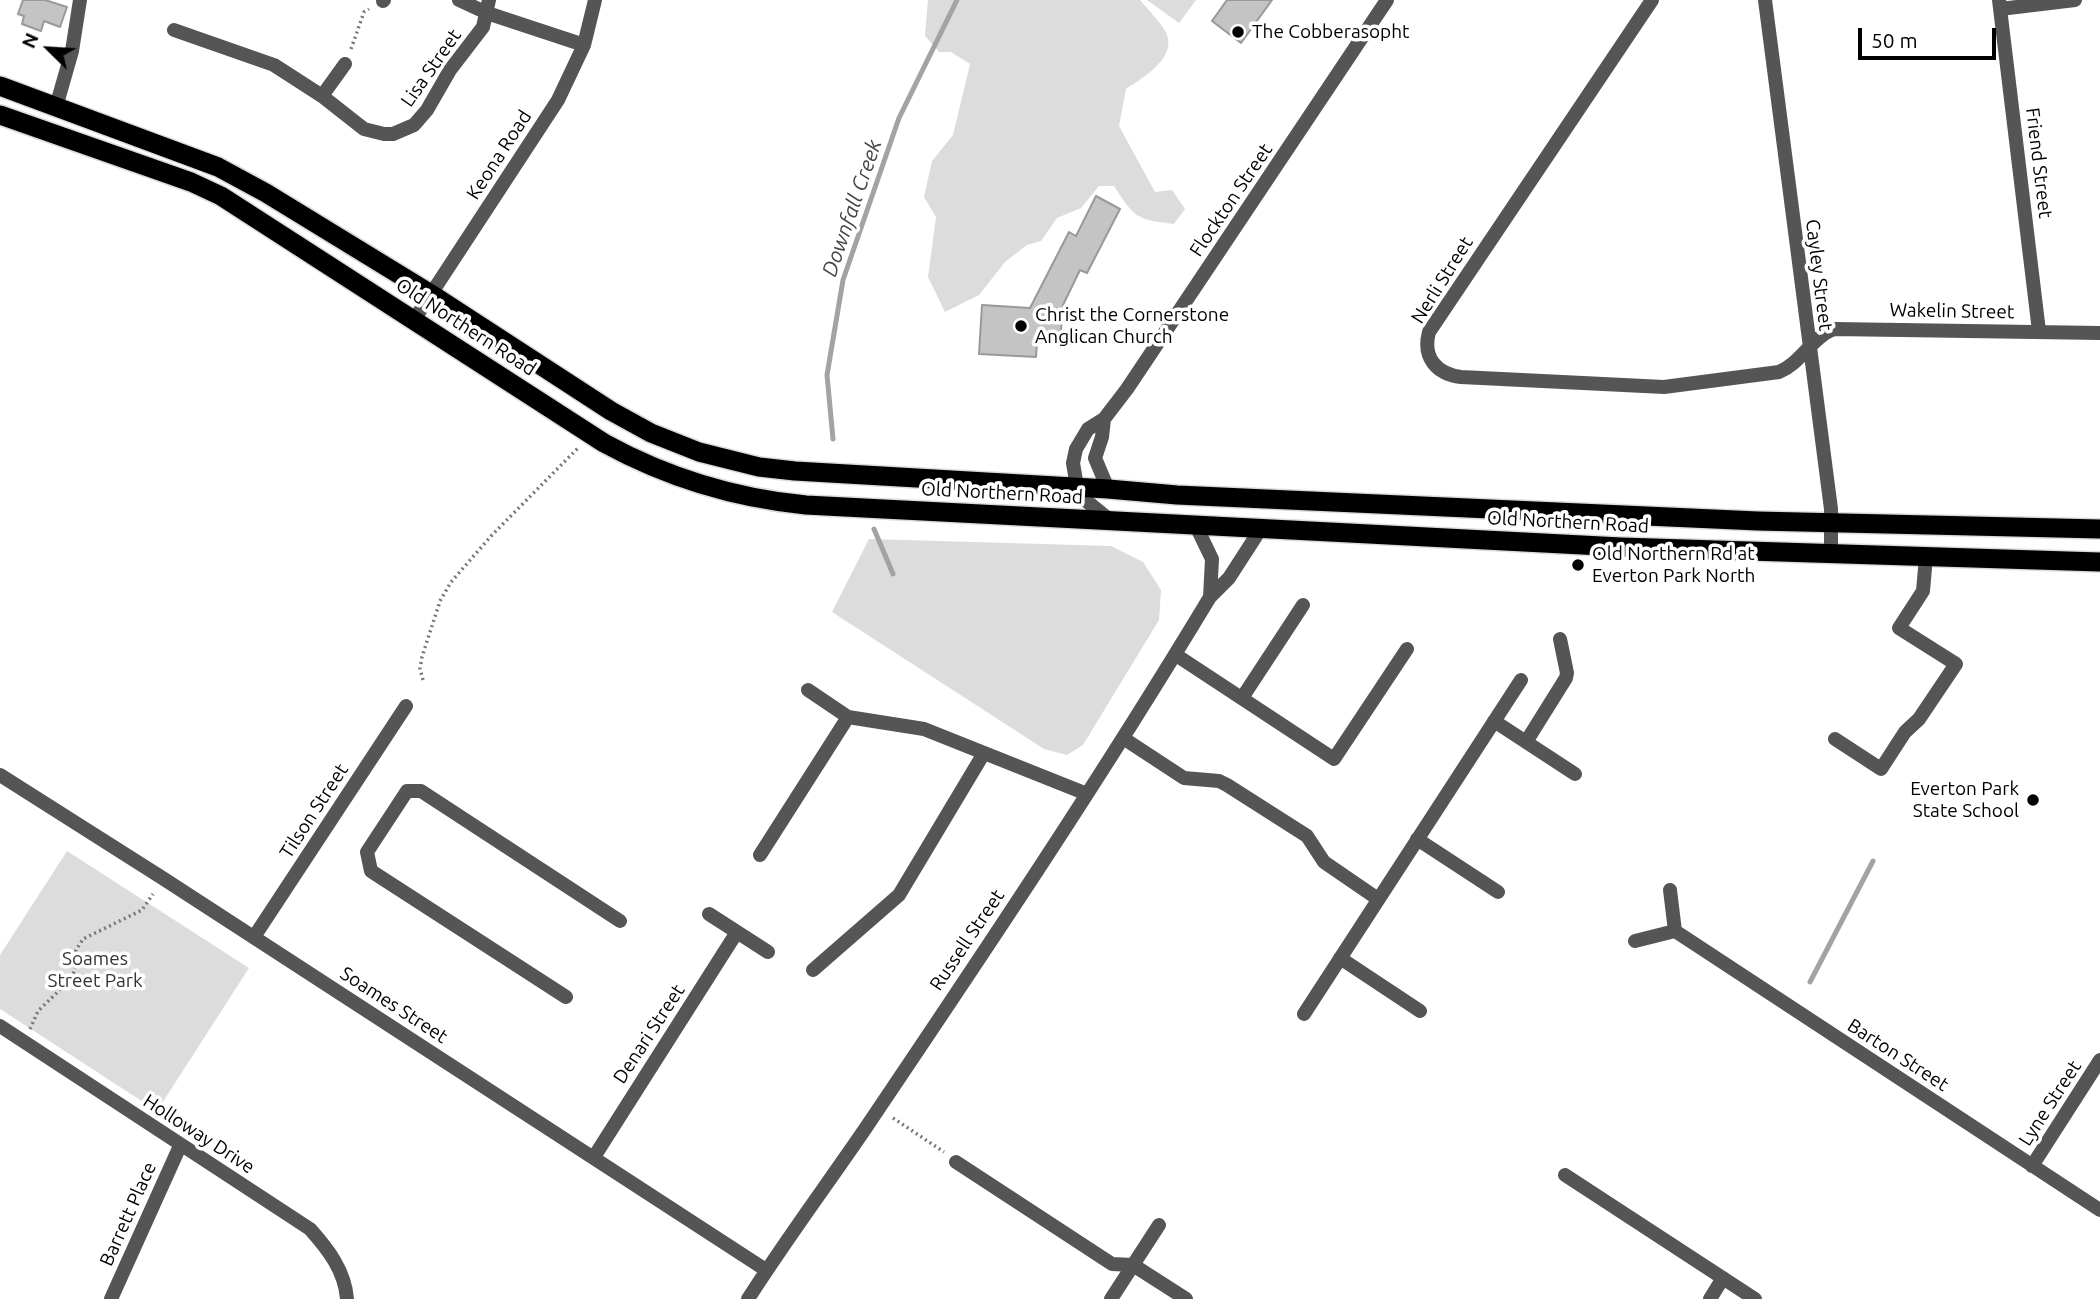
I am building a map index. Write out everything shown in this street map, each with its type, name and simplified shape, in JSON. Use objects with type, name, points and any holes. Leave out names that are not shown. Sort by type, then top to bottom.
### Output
[{"type":"highway","name":"Old Northern Road","points":[[0,86],[218,167],[431,293],[619,416],[650,433],[699,452],[759,467],[1215,497],[1758,521],[2100,530]]},
{"type":"highway","name":"Old Northern Road","points":[[0,115],[205,189],[251,215],[604,443],[659,470],[714,490],[746,497],[806,505],[1114,523],[1775,553],[2100,562]]},
{"type":"highway","points":[[1758,521],[1773,538],[1775,553]]},
{"type":"street","points":[[56,107],[72,51],[80,0]]},
{"type":"street","points":[[459,0],[488,7],[584,45]]},
{"type":"street","name":"Keona Road","points":[[414,320],[558,100],[584,45],[595,0]]},
{"type":"street","name":"Flockton Street","points":[[1077,487],[1073,471],[1076,449],[1088,429],[1104,419],[1127,388],[1387,0]]},
{"type":"street","name":"Nerli Street","points":[[1652,0],[1436,321],[1426,342],[1430,358],[1442,373],[1461,377],[1664,387],[1779,373],[1790,368],[1809,348]]},
{"type":"street","name":"Cayley Street","points":[[1765,0],[1831,522],[1831,555]]},
{"type":"street","points":[[2000,5],[2074,0]]},
{"type":"street","name":"Friend Street","points":[[2000,5],[2039,331]]},
{"type":"street","name":"Lisa Street","points":[[174,30],[274,65],[322,96],[364,129],[384,134],[405,130],[414,125],[427,110],[455,63],[480,33],[488,7]]},
{"type":"street","points":[[322,96],[345,64]]},
{"type":"street","name":"Wakelin Street","points":[[1809,348],[1824,334],[1835,329],[2100,333]]},
{"type":"street","name":"Flockton Street","points":[[1104,419],[1095,458],[1108,489]]},
{"type":"street","points":[[1077,487],[1086,502],[1114,523]]},
{"type":"street","name":"Russell Street","points":[[1195,526],[1212,559],[1210,597]]},
{"type":"street","name":"Russell Street","points":[[748,1299],[863,1132],[1087,794],[1210,597],[1229,578],[1260,530]]},
{"type":"street","points":[[1835,739],[1881,769],[1956,664],[1899,628],[1923,591],[1926,557]]},
{"type":"street","points":[[1242,698],[1303,605]]},
{"type":"street","points":[[1526,742],[1566,678],[1560,639]]},
{"type":"street","points":[[1176,654],[1334,759],[1407,649]]},
{"type":"street","points":[[1304,1014],[1521,680]]},
{"type":"street","points":[[807,690],[848,717],[924,729],[1087,794]]},
{"type":"street","name":"Tilson Street","points":[[254,937],[406,706]]},
{"type":"street","points":[[760,855],[848,717]]},
{"type":"street","points":[[1494,721],[1575,774]]},
{"type":"street","points":[[1123,738],[1184,778],[1219,781],[1307,836],[1324,862],[1378,899]]},
{"type":"street","points":[[813,970],[899,895],[984,753]]},
{"type":"street","name":"Soames Street","points":[[0,775],[766,1270]]},
{"type":"street","points":[[566,997],[371,870],[367,852],[407,791],[421,791],[620,921]]},
{"type":"street","points":[[1417,839],[1498,892]]},
{"type":"street","points":[[1635,941],[1675,931],[1670,890]]},
{"type":"street","points":[[709,914],[768,952]]},
{"type":"street","name":"Barton Street","points":[[1675,931],[2100,1210]]},
{"type":"street","name":"Denari Street","points":[[594,1157],[737,932]]},
{"type":"street","points":[[1340,958],[1420,1011]]},
{"type":"street","name":"Holloway Drive","points":[[0,1026],[310,1229],[330,1251],[341,1274],[347,1299]]},
{"type":"street","name":"Lyne Street","points":[[2032,1166],[2100,1060]]},
{"type":"street","name":"Barrett Place","points":[[111,1299],[180,1146]]},
{"type":"street","points":[[956,1163],[1112,1264],[1133,1265],[1185,1299]]},
{"type":"street","points":[[1565,1175],[1755,1299]]},
{"type":"street","points":[[1111,1299],[1159,1225]]},
{"type":"street","points":[[1710,1299],[1723,1278]]},
{"type":"path","points":[[345,64],[364,12],[383,1]]},
{"type":"path","points":[[423,680],[420,669],[422,657],[440,601],[452,582],[492,535],[578,448]]},
{"type":"path","points":[[25,1041],[38,1011],[70,980],[75,970],[76,950],[83,939],[142,910],[153,894]]},
{"type":"path","points":[[893,1118],[956,1163]]},
{"type":"green space","points":[[928,0],[1140,0],[1165,31],[1168,49],[1158,65],[1126,89],[1119,126],[1155,192],[1172,190],[1185,209],[1174,224],[1137,215],[1114,186],[1099,186],[1081,208],[1057,218],[1041,241],[1027,245],[1005,262],[979,295],[945,312],[928,277],[936,217],[924,197],[932,161],[953,135],[970,64],[951,52],[939,52],[925,36]]},
{"type":"green space","points":[[1147,0],[1196,0],[1179,23]]},
{"type":"green space","points":[[869,539],[1111,546],[1143,562],[1161,590],[1159,620],[1083,745],[1067,755],[1044,749],[832,612]]},
{"type":"green space","name":"Soames Street Park","points":[[67,851],[249,968],[157,1111],[0,1009],[0,955]]},
{"type":"building","points":[[23,0],[45,0],[67,7],[60,27],[44,21],[41,31],[22,24],[24,16],[18,14]]},
{"type":"building","name":"The Cobberasopht","points":[[1227,0],[1272,0],[1241,43],[1212,21]]},
{"type":"building","points":[[1096,196],[1120,209],[1087,273],[1080,270],[1063,305],[1060,343],[1037,342],[1036,357],[979,354],[982,305],[1030,308],[1069,232],[1076,236]]},
{"type":"waterway","name":"Downfall Creek","points":[[833,439],[827,375],[843,280],[899,118],[957,0]]},
{"type":"waterway","points":[[874,529],[893,574]]},
{"type":"waterway","points":[[1810,982],[1873,861]]},
{"type":"place","name":"The Cobberasopht","points":[[1238,32]]},
{"type":"place","name":"Christ the Cornerstone Anglican Church","points":[[1021,326]]},
{"type":"place","name":"Old Northern Rd at Everton Park North","points":[[1578,565]]},
{"type":"place","name":"Everton Park State School","points":[[2033,800]]}]
